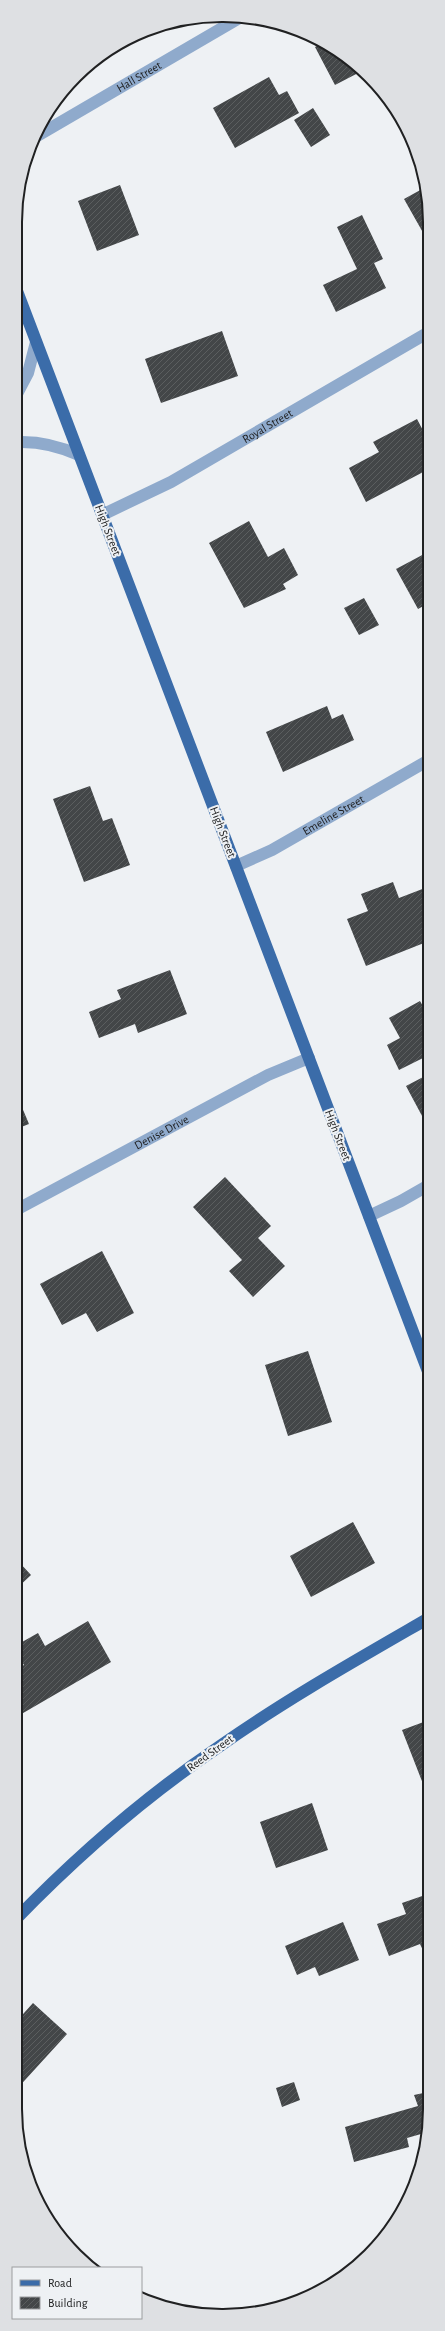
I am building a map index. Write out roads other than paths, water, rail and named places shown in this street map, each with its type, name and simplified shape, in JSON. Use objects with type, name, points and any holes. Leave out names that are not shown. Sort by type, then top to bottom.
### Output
[{"type":"main road","name":"High Street","points":[[22,304],[423,1358]]},
{"type":"main road","name":"Reed Street","points":[[22,1914],[121,1822],[219,1746],[329,1676],[423,1621]]},
{"type":"street","name":"Hall Street","points":[[44,132],[232,22]]},
{"type":"street","name":"Royal Street","points":[[102,515],[171,482],[423,336]]},
{"type":"street","points":[[22,384],[28,373],[36,342]]},
{"type":"street","points":[[22,442],[43,443],[60,447],[80,455]]},
{"type":"street","name":"Emeline Street","points":[[236,866],[272,850],[423,763]]},
{"type":"street","name":"Denise Drive","points":[[22,1207],[268,1075],[308,1058]]},
{"type":"street","points":[[369,1216],[423,1188]]}]
